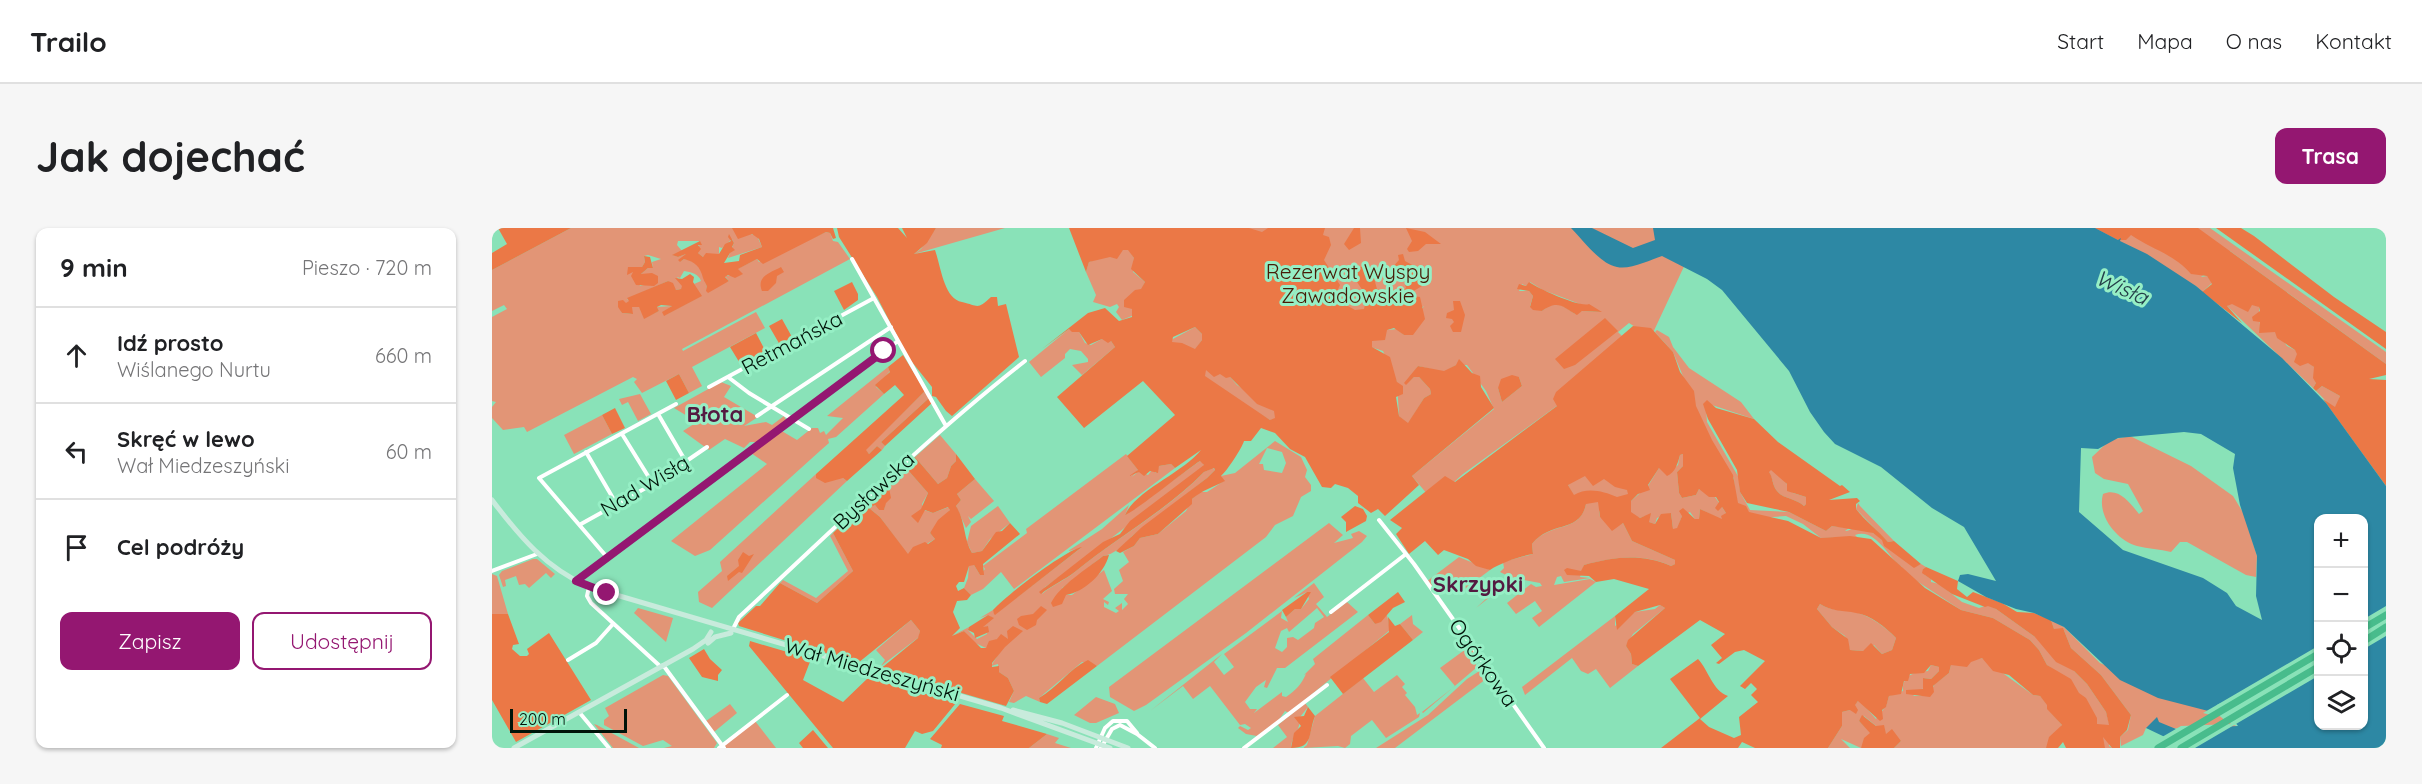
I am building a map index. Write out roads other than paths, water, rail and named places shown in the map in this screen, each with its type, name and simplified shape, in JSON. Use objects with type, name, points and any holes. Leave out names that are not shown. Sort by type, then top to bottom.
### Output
[{"type":"highway","points":[[2368,626],[2386,615]]},
{"type":"highway","points":[[2368,638],[2386,627]]},
{"type":"highway","points":[[2158,748],[2314,657]]},
{"type":"highway","points":[[2181,748],[2314,670]]},
{"type":"main road","name":"Wał Miedzeszyński","points":[[493,502],[537,554],[576,581],[589,587],[1001,708],[1101,743],[1128,748]]},
{"type":"main road","name":"Wał Miedzeszyński","points":[[688,617],[708,626],[715,634],[742,632]]},
{"type":"main road","points":[[715,634],[719,626]]},
{"type":"main road","points":[[514,748],[693,649],[715,634],[719,626]]},
{"type":"main road","name":"Wał Miedzeszyński","points":[[1101,743],[1110,748]]},
{"type":"street","points":[[852,259],[946,426]]},
{"type":"street","name":"Retmańska","points":[[709,387],[874,298]]},
{"type":"street","points":[[757,416],[891,327]]},
{"type":"street","points":[[576,581],[606,556],[898,341]]},
{"type":"street","name":"Bysławska","points":[[733,629],[739,617],[946,426],[1025,361]]},
{"type":"street","points":[[728,377],[770,407],[809,429]]},
{"type":"street","points":[[606,556],[581,524],[539,478],[676,404]]},
{"type":"street","points":[[658,414],[686,462]]},
{"type":"street","points":[[622,434],[653,484]]},
{"type":"street","name":"Nad Wisłą","points":[[581,524],[653,484],[707,447]]},
{"type":"street","points":[[586,452],[617,504]]},
{"type":"street","name":"Ogórkowa","points":[[1379,520],[1406,554],[1544,748]]},
{"type":"street","points":[[492,571],[537,554]]},
{"type":"street","points":[[1331,612],[1406,554]]},
{"type":"street","points":[[589,587],[589,600],[662,666],[722,747],[787,695]]},
{"type":"street","points":[[568,660],[596,643],[614,624]]},
{"type":"street","points":[[1244,748],[1327,685]]},
{"type":"street","points":[[579,712],[609,748]]},
{"type":"street","points":[[1101,743],[1117,726],[1125,726],[1155,748]]},
{"type":"water","name":"Wisła","points":[[1571,228],[1592,228],[1633,248],[1655,240],[1653,228],[2095,228],[2118,240],[2121,238],[2120,241],[2147,254],[2196,286],[2282,358],[2326,403],[2386,486],[2386,748],[2188,748],[2146,728],[2157,717],[2159,722],[2176,729],[2238,726],[2221,703],[2217,705],[2216,713],[2158,698],[2120,680],[2064,627],[2034,613],[2016,609],[1986,597],[1958,581],[1960,575],[1968,574],[1996,581],[1964,527],[1932,508],[1881,467],[1835,444],[1810,412],[1789,371],[1722,290],[1707,279],[1662,256],[1622,268],[1604,261]],"holes":[[[2184,432],[2201,434],[2235,454],[2233,468],[2240,505],[2257,556],[2256,596],[2262,620],[2236,606],[2227,593],[2203,578],[2123,550],[2079,512],[2081,448],[2098,449],[2118,438]]]},
{"type":"district","name":"Błota","points":[[715,414]]},
{"type":"district","name":"Skrzypki","points":[[1478,584]]},
{"type":"park label","name":"Rezerwat Wyspy Zawadowskie","points":[[1348,284]]}]
